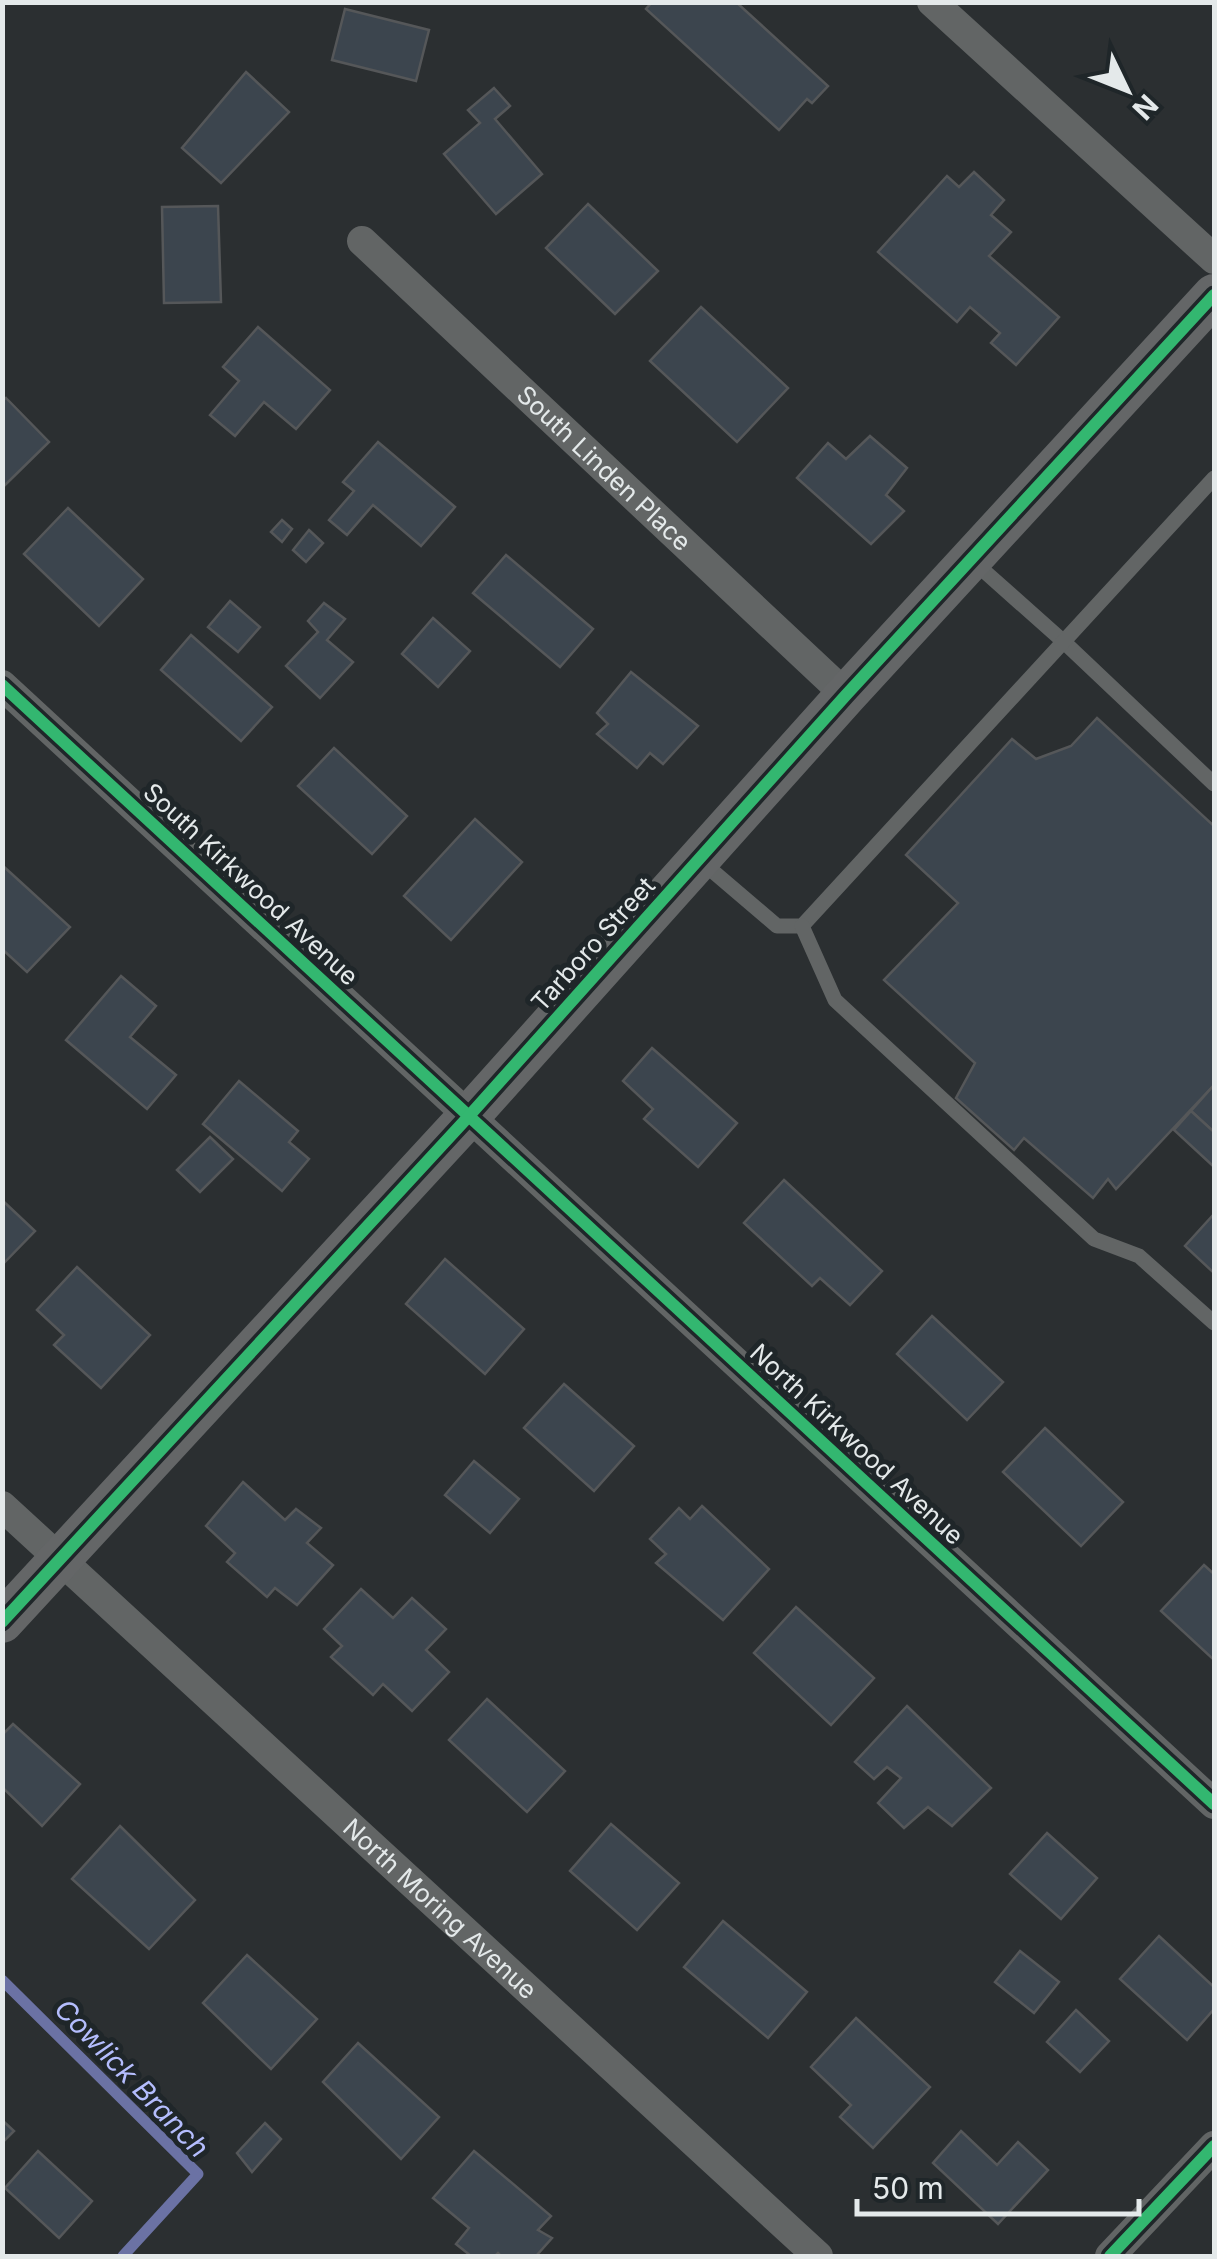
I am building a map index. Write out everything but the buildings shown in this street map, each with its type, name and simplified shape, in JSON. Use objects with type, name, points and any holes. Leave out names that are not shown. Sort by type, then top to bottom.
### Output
[{"type":"street","points":[[932,2],[1214,259]]},
{"type":"street","name":"South Linden Place","points":[[362,242],[846,695]]},
{"type":"street","name":"Tarboro Street","points":[[2,1622],[469,1116],[846,695],[1214,295]]},
{"type":"street","name":"South Kirkwood Avenue","points":[[2,685],[469,1116]]},
{"type":"street","name":"North Kirkwood Avenue","points":[[469,1116],[1214,1804]]},
{"type":"street","name":"North Moring Avenue","points":[[2,1506],[818,2256]]},
{"type":"street","points":[[1110,2256],[1214,2146]]},
{"type":"lane","points":[[699,859],[778,926],[802,926],[1214,478]]},
{"type":"lane","points":[[971,560],[1214,784]]},
{"type":"lane","points":[[802,926],[834,1000],[1094,1239],[1139,1256],[1214,1323]]},
{"type":"waterway","name":"Cowlick Branch","points":[[2,1980],[198,2174],[123,2256]]},
{"type":"cycle path","points":[[2,1622],[469,1116],[846,695],[1214,295]]},
{"type":"cycle path","points":[[2,685],[1214,1804]]},
{"type":"cycle path","points":[[1110,2256],[1214,2146]]}]
